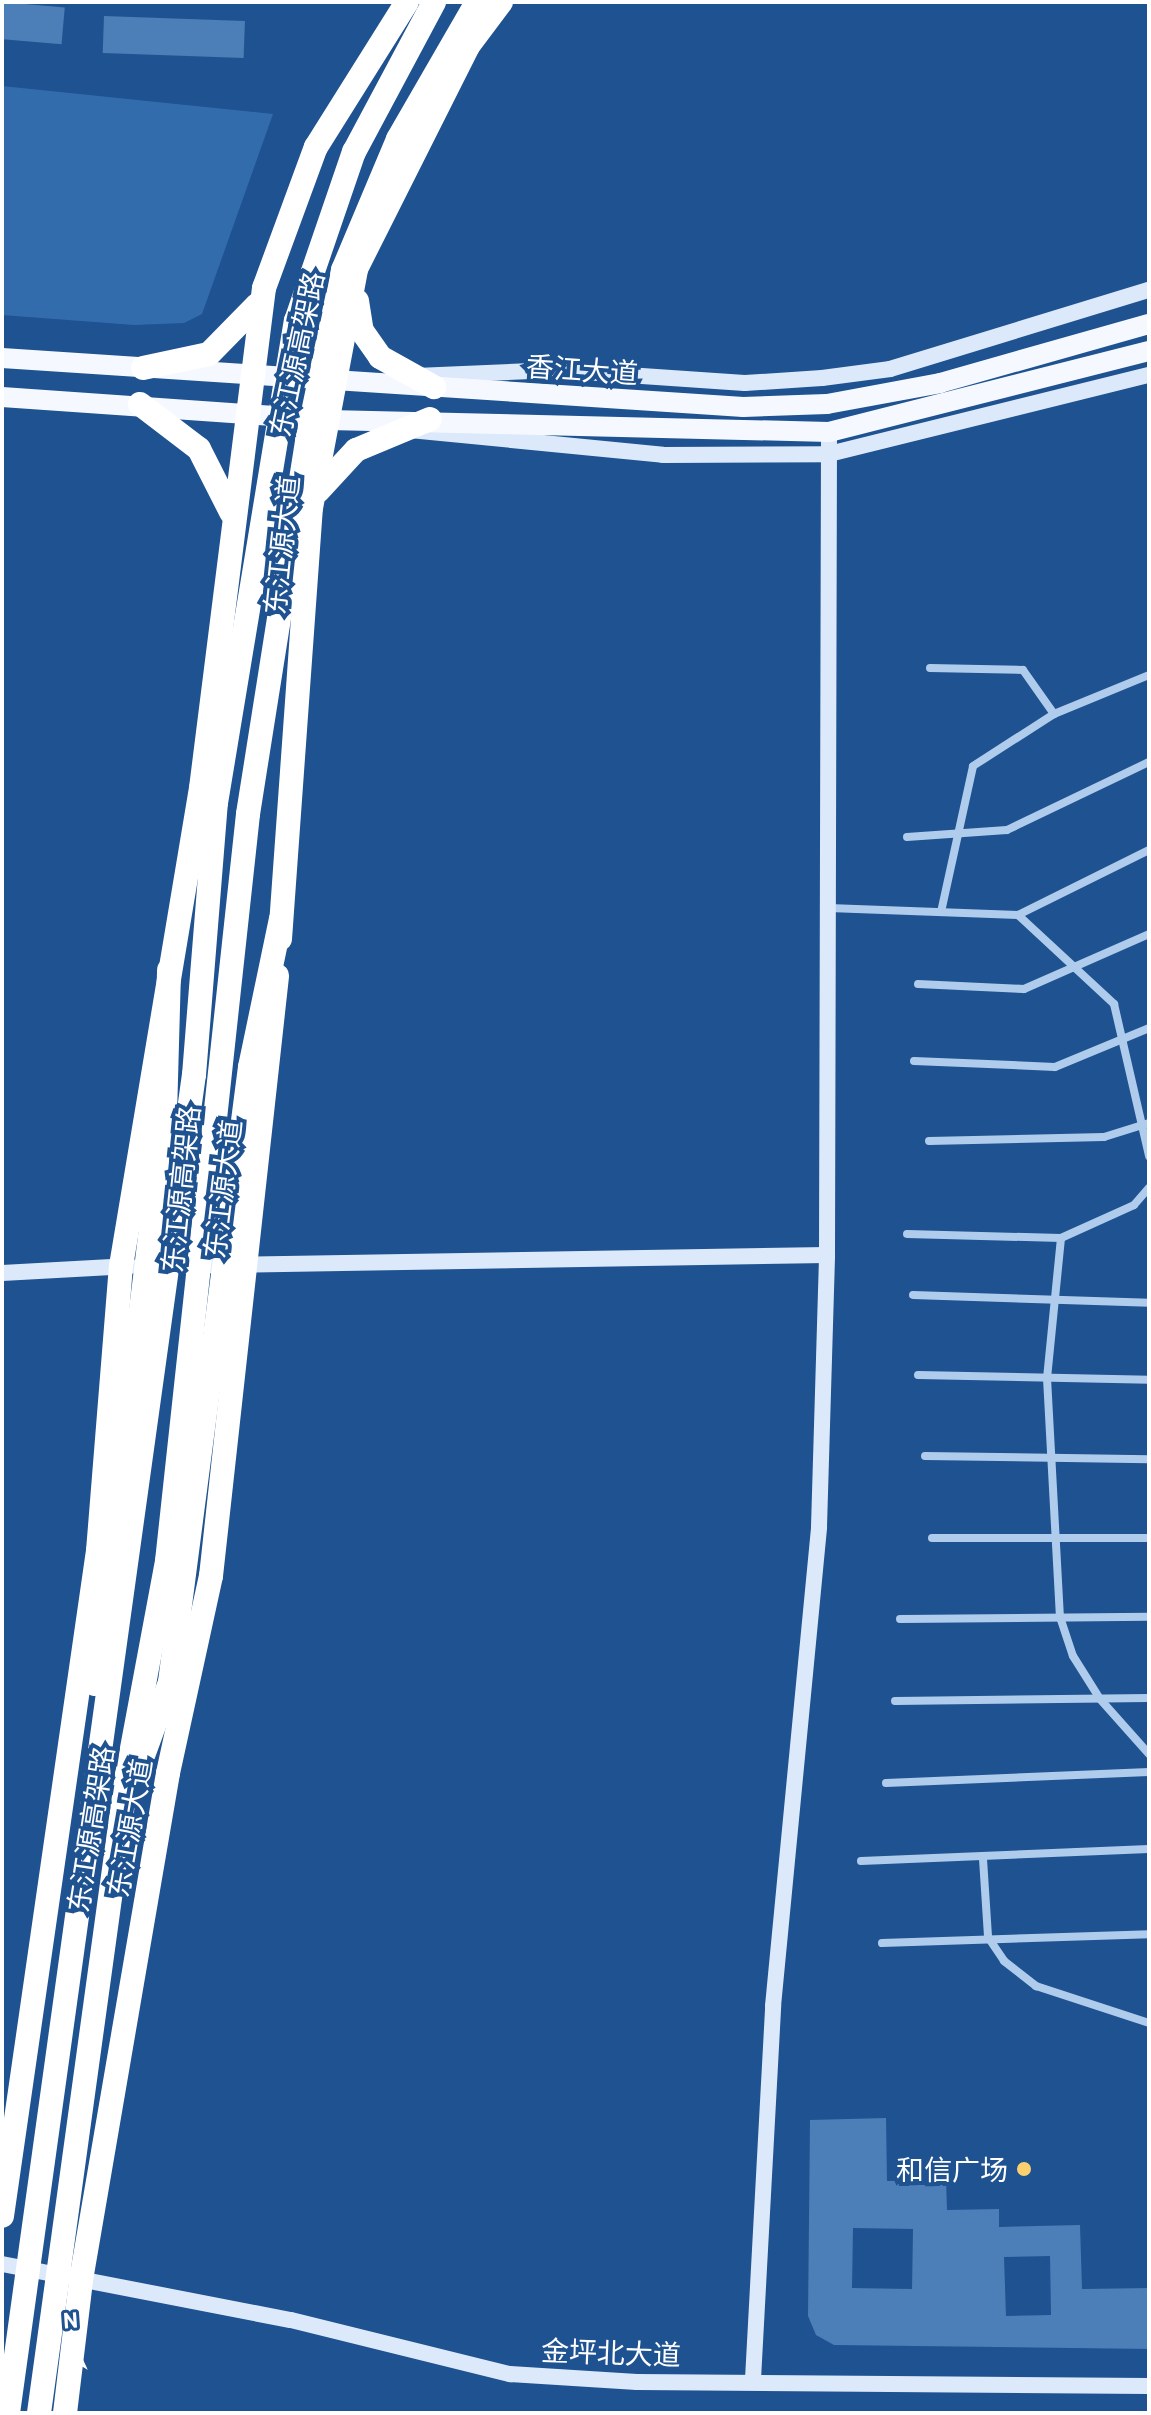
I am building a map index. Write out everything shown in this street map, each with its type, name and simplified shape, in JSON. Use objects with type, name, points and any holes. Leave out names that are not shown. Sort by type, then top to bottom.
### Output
[{"type":"highway","name":"东江源大道","points":[[2,2216],[98,1551],[121,1266],[201,788],[248,376],[264,288],[316,147],[407,2]]},
{"type":"highway","name":"东江源高架路","points":[[8,2413],[91,1784],[128,1565],[194,1075],[216,803],[296,321],[354,152],[434,2]]},
{"type":"highway","name":"东江源高架路","points":[[39,2413],[121,1816],[167,1561],[248,814],[307,441],[343,270],[398,139],[477,2]]},
{"type":"highway","name":"东江源大道","points":[[65,2413],[81,2280],[168,1773],[211,1576],[281,919],[311,508],[356,269],[461,60],[501,2]]},
{"type":"highway","points":[[356,269],[362,331],[406,376],[434,387]]},
{"type":"highway","points":[[143,368],[177,366],[224,345],[264,288]]},
{"type":"highway","points":[[140,404],[199,449],[233,516]]},
{"type":"highway","points":[[311,508],[340,462],[398,429],[430,419]]},
{"type":"highway","points":[[121,1816],[170,1682],[250,1067],[281,919]]},
{"type":"highway","points":[[91,1784],[97,1647],[165,1115],[169,970]]},
{"type":"main road","name":"香江大道","points":[[2,358],[743,407],[827,404],[940,383],[1149,324]]},
{"type":"main road","points":[[2,397],[245,410],[329,420],[430,419],[829,432],[1149,351]]},
{"type":"street","points":[[336,378],[554,370],[745,383],[822,378],[890,369],[1149,290]]},
{"type":"street","points":[[329,420],[663,455],[829,454],[1149,375]]},
{"type":"street","points":[[753,2379],[773,2006],[819,1527],[827,1255],[829,432]]},
{"type":"street","points":[[930,668],[1023,670],[1054,714]]},
{"type":"street","points":[[941,912],[960,838],[973,766],[1054,714],[1149,675]]},
{"type":"street","points":[[907,837],[960,838],[1007,830],[1149,762]]},
{"type":"street","points":[[829,908],[1018,915],[1149,850]]},
{"type":"street","points":[[1018,915],[1114,1004],[1148,1123],[1149,1156]]},
{"type":"street","points":[[918,984],[1024,989],[1149,934]]},
{"type":"street","points":[[914,1061],[1055,1067],[1149,1028]]},
{"type":"street","points":[[929,1141],[1104,1137],[1148,1123]]},
{"type":"street","points":[[907,1234],[1061,1238],[1149,1192]]},
{"type":"street","points":[[1061,1238],[1052,1300],[1047,1378],[1048,1458],[1060,1617],[1073,1656],[1100,1699],[1149,1754]]},
{"type":"street","points":[[2,1273],[121,1266],[827,1255]]},
{"type":"street","points":[[913,1295],[1149,1303]]},
{"type":"street","points":[[918,1375],[1149,1380]]},
{"type":"street","points":[[925,1456],[1149,1459]]},
{"type":"street","points":[[932,1538],[1149,1538]]},
{"type":"street","points":[[900,1619],[1149,1617]]},
{"type":"street","points":[[895,1701],[1149,1698]]},
{"type":"street","points":[[886,1783],[1149,1772]]},
{"type":"street","points":[[861,1861],[983,1859],[1149,1849]]},
{"type":"street","points":[[983,1859],[988,1937],[1004,1961],[1036,1986],[1149,2023]]},
{"type":"street","points":[[882,1943],[988,1937],[1149,1934]]},
{"type":"street","name":"金坪北大道","points":[[2,2264],[291,2320],[510,2374],[637,2382],[753,2379],[1149,2386]]},
{"type":"shaded area","points":[[2,86],[273,114],[202,314],[184,323],[134,325],[2,315]]},
{"type":"building","points":[[2,2],[65,7],[62,44],[2,39]]},
{"type":"building","points":[[104,16],[245,21],[244,58],[103,53]]},
{"type":"building","points":[[886,2118],[887,2181],[946,2180],[947,2210],[999,2209],[999,2227],[1080,2225],[1082,2289],[1149,2288],[1149,2349],[834,2345],[816,2335],[808,2316],[810,2120]],"holes":[[[853,2228],[913,2229],[912,2289],[852,2288]],[[1050,2256],[1051,2315],[1006,2316],[1004,2257]]]},
{"type":"place","name":"和信广场","points":[[1024,2169]]}]
